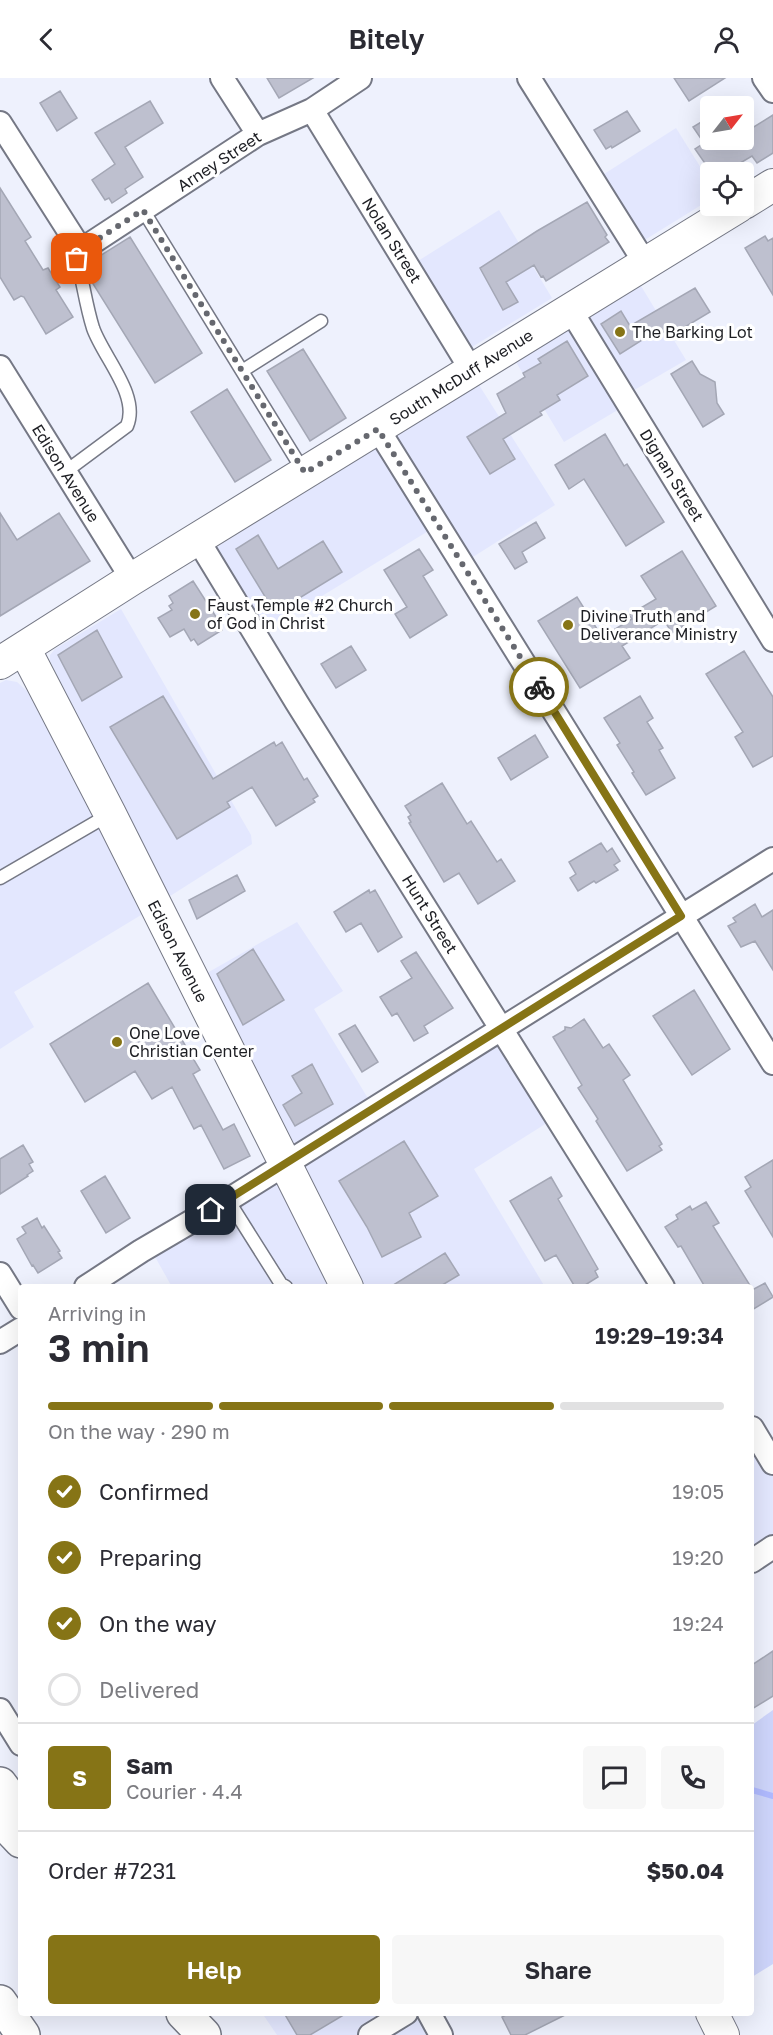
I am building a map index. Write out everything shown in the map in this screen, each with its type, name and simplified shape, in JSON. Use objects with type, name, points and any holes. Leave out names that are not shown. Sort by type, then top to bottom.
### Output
[{"type":"highway","points":[[0,1784],[18,1808]]},
{"type":"highway","points":[[0,1819],[18,1838]]},
{"type":"highway","points":[[0,2002],[23,2035]]},
{"type":"highway","points":[[186,2016],[204,2035]]},
{"type":"main road","name":"South McDuff Avenue","points":[[12,656],[132,579],[723,216]]},
{"type":"main road","name":"Edison Avenue","points":[[12,656],[110,814],[346,1284]]},
{"type":"main road","points":[[714,2016],[723,2035]]},
{"type":"street","points":[[222,78],[258,134]]},
{"type":"street","name":"Arney Street","points":[[81,250],[258,134],[312,110],[360,78]]},
{"type":"street","points":[[530,78],[645,263]]},
{"type":"street","points":[[764,78],[773,92]]},
{"type":"street","name":"Nolan Street","points":[[312,110],[472,371]]},
{"type":"street","points":[[0,123],[81,250]]},
{"type":"street","name":"Dignan Street","points":[[570,309],[773,640]]},
{"type":"street","name":"Edison Avenue","points":[[0,367],[132,579]]},
{"type":"street","points":[[378,429],[773,1063]]},
{"type":"street","name":"Hunt Street","points":[[198,540],[297,703],[661,1284]]},
{"type":"street","points":[[91,1284],[773,859]]},
{"type":"street","points":[[0,1274],[18,1303]]},
{"type":"street","points":[[0,1342],[18,1331]]},
{"type":"street","points":[[754,1431],[773,1463]]},
{"type":"street","points":[[754,1559],[773,1547]]},
{"type":"street","points":[[0,1710],[18,1739]]},
{"type":"street","points":[[370,2035],[401,2016]]},
{"type":"street","points":[[431,2016],[441,2035]]},
{"type":"lane","points":[[143,210],[305,473]]},
{"type":"lane","points":[[65,472],[127,426],[132,416],[123,387],[93,329],[77,259],[81,250]]},
{"type":"lane","points":[[242,371],[321,321]]},
{"type":"lane","points":[[0,878],[110,814]]},
{"type":"lane","points":[[228,1200],[281,1284]]},
{"type":"shaded area","points":[[676,128],[700,166],[700,206],[643,241],[601,176]]},
{"type":"shaded area","points":[[499,210],[552,298],[472,347],[418,261]]},
{"type":"shaded area","points":[[641,286],[686,360],[617,400],[621,408],[564,442],[516,362]]},
{"type":"shaded area","points":[[479,385],[555,505],[454,569],[430,530],[263,632],[199,558]]},
{"type":"shaded area","points":[[121,609],[251,835],[252,844],[167,898],[50,661],[50,655],[55,649]]},
{"type":"shaded area","points":[[6,680],[17,682],[27,691],[146,912],[14,992],[34,1027],[0,1049],[0,683]]},
{"type":"shaded area","points":[[297,922],[343,991],[314,1009],[378,1115],[498,1040],[550,1121],[474,1169],[543,1284],[361,1284],[299,1164],[207,973]]},
{"type":"shaded area","points":[[281,1177],[334,1284],[170,1284],[154,1255]]},
{"type":"shaded area","points":[[756,1449],[773,1476],[773,1556],[754,1569],[754,1450]]},
{"type":"shaded area","points":[[773,1710],[773,1964],[754,1976],[754,1724]]},
{"type":"shaded area","points":[[264,2016],[439,2016],[450,2035],[277,2035]]},
{"type":"building","points":[[267,78],[313,78],[279,98]]},
{"type":"building","points":[[674,78],[725,78],[689,101]]},
{"type":"building","points":[[60,91],[77,118],[57,131],[40,103]]},
{"type":"building","points":[[150,101],[163,123],[125,147],[143,177],[125,189],[127,193],[112,203],[109,198],[105,200],[92,180],[115,164],[95,133]]},
{"type":"building","points":[[627,111],[640,131],[612,148],[611,146],[606,149],[594,130]]},
{"type":"building","points":[[773,115],[773,153],[757,163],[752,156],[742,162],[704,162],[695,149],[700,146],[700,150],[754,150],[754,127]]},
{"type":"building","points":[[700,123],[700,137],[693,127]]},
{"type":"building","points":[[0,188],[31,237],[25,241],[43,270],[48,268],[60,287],[56,290],[73,317],[46,334],[24,297],[21,296],[14,300],[0,277]]},
{"type":"building","points":[[587,202],[609,242],[546,281],[534,265],[506,282],[518,302],[503,310],[480,268]]},
{"type":"building","points":[[765,236],[768,241],[773,238],[773,295],[745,248]]},
{"type":"building","points":[[130,237],[202,353],[155,383],[90,279],[87,264]]},
{"type":"building","points":[[695,288],[710,312],[675,333],[672,327],[655,337],[653,333],[620,354],[601,324],[621,311],[630,326]]},
{"type":"building","points":[[567,341],[588,376],[557,395],[560,400],[540,412],[542,415],[503,439],[515,459],[490,474],[467,437],[506,413],[497,394],[525,377],[523,373],[541,363],[538,359]]},
{"type":"building","points":[[303,349],[346,418],[310,441],[267,371]]},
{"type":"building","points":[[692,361],[700,374],[715,382],[717,403],[724,414],[703,427],[671,374]]},
{"type":"building","points":[[227,389],[271,460],[235,482],[191,412]]},
{"type":"building","points":[[605,434],[624,466],[627,464],[664,522],[626,546],[584,479],[569,489],[555,465]]},
{"type":"building","points":[[0,513],[17,540],[59,513],[90,561],[0,616]]},
{"type":"building","points":[[536,522],[545,538],[522,552],[527,562],[515,569],[499,544]]},
{"type":"building","points":[[258,535],[278,569],[323,541],[342,572],[275,613],[236,549]]},
{"type":"building","points":[[419,549],[433,570],[423,576],[447,615],[410,638],[395,614],[407,607],[384,570]]},
{"type":"building","points":[[682,551],[716,606],[672,633],[664,620],[622,646],[630,658],[580,688],[538,621],[577,597],[602,637],[632,619],[629,615],[656,599],[641,576]]},
{"type":"building","name":"Faust Temple #2 Church of God in Christ","points":[[193,581],[220,623],[218,624],[222,630],[198,645],[194,639],[191,641],[184,629],[170,637],[158,618],[172,610],[169,606],[173,603],[169,596]]},
{"type":"building","points":[[97,630],[122,677],[82,701],[58,655]]},
{"type":"building","points":[[351,646],[366,670],[336,688],[321,664]]},
{"type":"building","points":[[744,651],[773,697],[773,756],[753,767],[735,737],[743,732],[706,674]]},
{"type":"building","points":[[163,696],[213,779],[274,742],[276,746],[282,742],[304,780],[307,778],[318,796],[313,799],[315,802],[276,826],[252,787],[227,802],[230,807],[177,839],[110,727]]},
{"type":"building","points":[[640,696],[653,718],[647,722],[663,748],[659,750],[675,778],[646,795],[617,745],[620,743],[604,718]]},
{"type":"building","points":[[535,735],[548,757],[511,780],[498,758]]},
{"type":"building","points":[[442,783],[467,824],[471,821],[497,862],[501,859],[515,881],[478,904],[459,873],[444,882],[409,823],[411,822],[408,817],[411,815],[405,806]]},
{"type":"building","points":[[601,843],[607,852],[612,848],[620,861],[614,865],[618,870],[578,891],[570,878],[576,874],[569,862]]},
{"type":"building","points":[[237,875],[245,891],[197,919],[189,900]]},
{"type":"building","points":[[369,890],[370,893],[375,890],[402,937],[378,952],[361,923],[346,932],[334,912]]},
{"type":"building","points":[[755,904],[762,917],[773,910],[773,970],[755,941],[741,947],[728,926],[736,922],[733,918]]},
{"type":"building","points":[[253,949],[284,1000],[243,1025],[217,974]]},
{"type":"building","points":[[416,952],[453,1008],[424,1026],[428,1033],[414,1041],[397,1013],[392,1016],[380,997],[412,978],[401,961]]},
{"type":"building","name":"One Love Christian Center","points":[[148,983],[200,1070],[193,1074],[223,1130],[234,1124],[250,1156],[224,1169],[201,1125],[194,1129],[172,1087],[152,1099],[135,1071],[85,1102],[50,1044]]},
{"type":"building","points":[[694,990],[730,1049],[692,1075],[653,1016]]},
{"type":"building","points":[[584,1019],[603,1048],[609,1044],[630,1075],[623,1080],[662,1144],[659,1146],[662,1150],[627,1171],[596,1121],[598,1119],[578,1088],[582,1085],[553,1037],[565,1030],[565,1027],[571,1028]]},
{"type":"building","points":[[355,1025],[378,1062],[362,1072],[339,1034]]},
{"type":"building","points":[[312,1064],[333,1104],[295,1126],[283,1105],[302,1093],[292,1076]]},
{"type":"building","points":[[404,1141],[438,1196],[409,1213],[421,1237],[382,1257],[339,1181]]},
{"type":"building","points":[[23,1145],[33,1162],[29,1164],[33,1171],[0,1194],[0,1159]]},
{"type":"building","points":[[773,1160],[773,1237],[745,1191],[751,1187],[745,1177]]},
{"type":"building","points":[[105,1176],[130,1218],[106,1233],[81,1191]]},
{"type":"building","points":[[551,1177],[562,1196],[558,1199],[598,1269],[595,1271],[598,1277],[587,1284],[573,1284],[556,1255],[545,1261],[510,1201]]},
{"type":"building","points":[[706,1202],[719,1223],[713,1226],[749,1284],[703,1284],[681,1246],[678,1247],[665,1227],[678,1219],[676,1215],[690,1206],[692,1210]]},
{"type":"building","points":[[37,1218],[60,1251],[58,1252],[62,1258],[38,1273],[17,1239],[26,1233],[22,1227]]},
{"type":"building","points":[[445,1253],[459,1275],[444,1284],[395,1284]]},
{"type":"building","points":[[765,1283],[773,1297],[754,1309],[754,1289]]},
{"type":"building","points":[[773,1651],[773,1696],[754,1708],[754,1664]]},
{"type":"building","points":[[286,2016],[342,2016],[310,2035],[297,2035]]},
{"type":"building","points":[[563,2016],[525,2035],[511,2035],[502,2017]]},
{"type":"waterway","points":[[754,1791],[773,1796]]},
{"type":"way so far","points":[[77,259],[81,250],[143,210],[305,473],[378,429],[539,687]]},
{"type":"place","name":"The Barking Lot","points":[[620,332]]},
{"type":"place","name":"Faust Temple #2 Church of God in Christ","points":[[195,614]]},
{"type":"place","name":"Divine Truth and Deliverance Ministry","points":[[568,625]]},
{"type":"place","name":"One Love Christian Center","points":[[117,1042]]},
{"type":"route","points":[[211,1210],[681,916],[539,687]]}]
